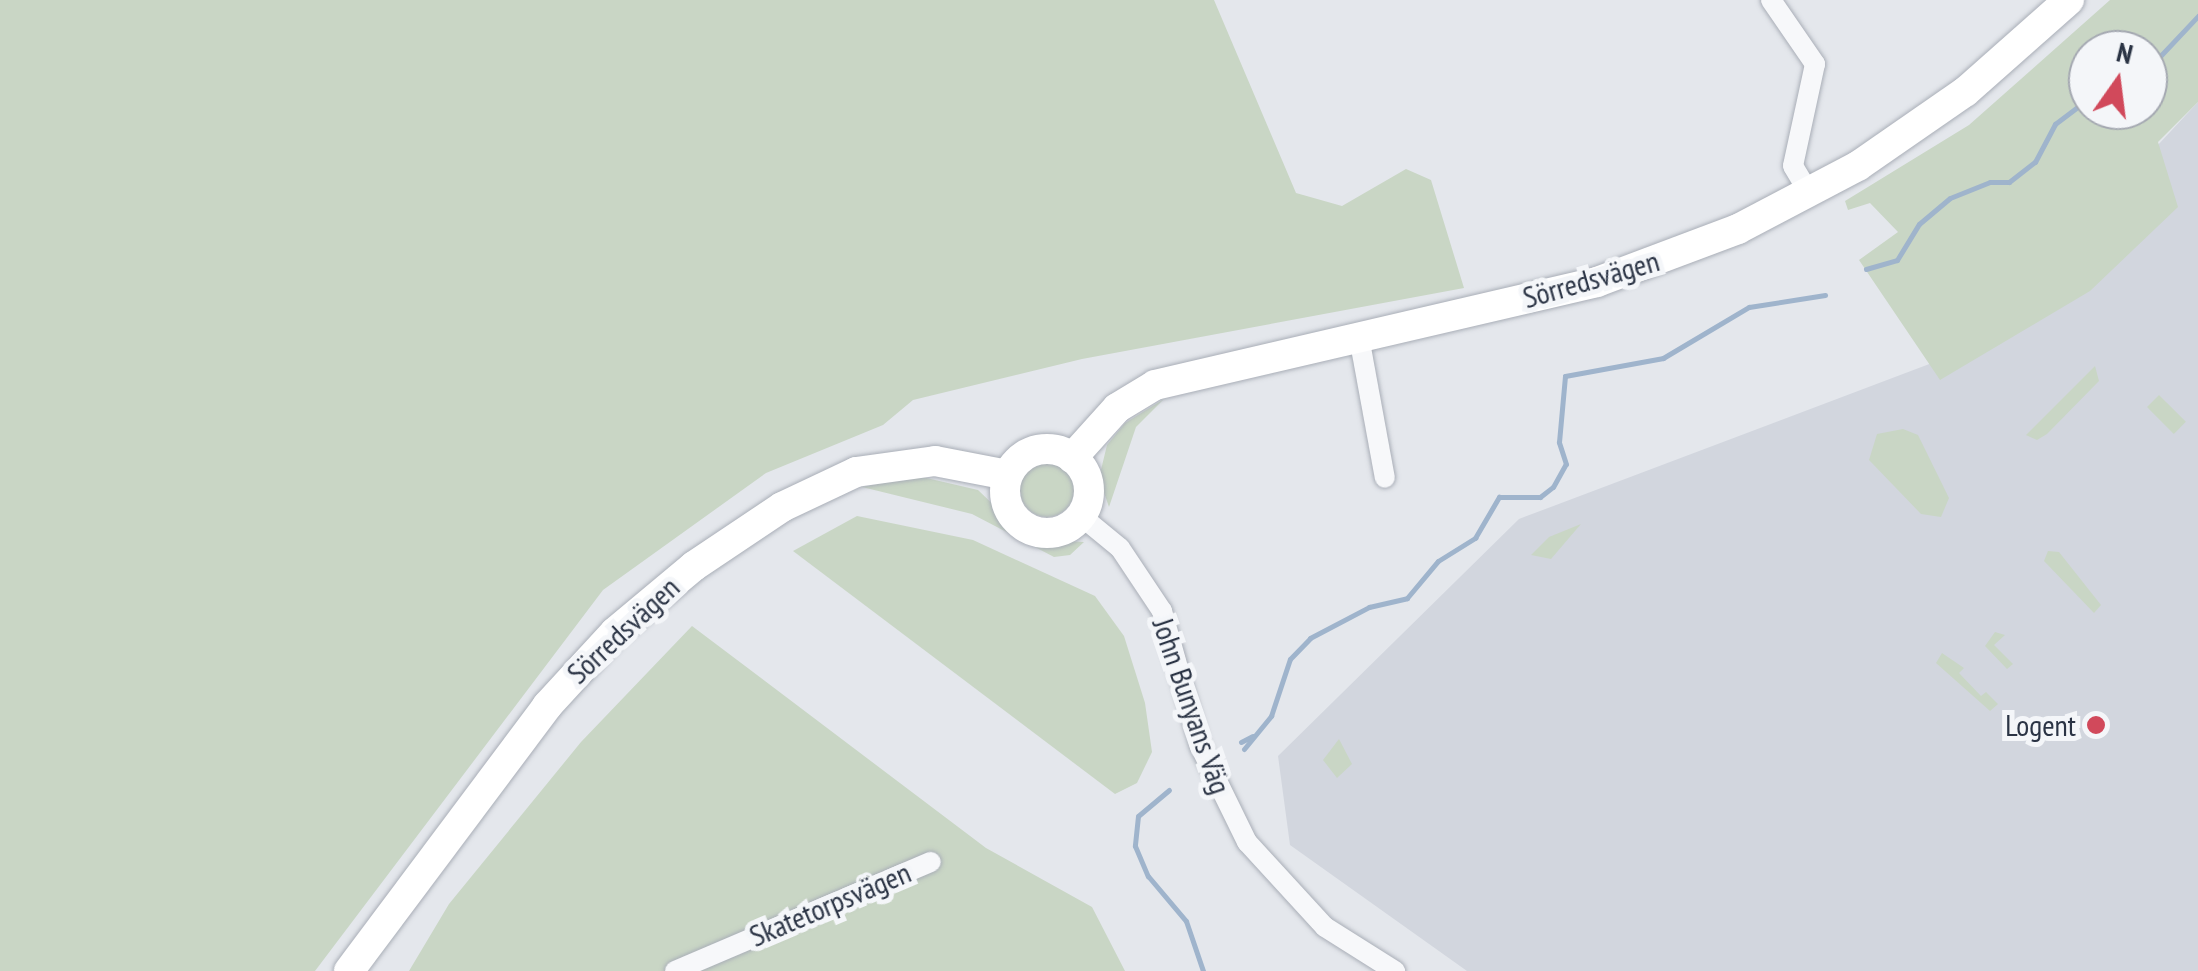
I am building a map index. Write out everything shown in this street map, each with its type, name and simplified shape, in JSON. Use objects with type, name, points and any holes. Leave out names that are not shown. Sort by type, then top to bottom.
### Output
[{"type":"street","points":[[1771,0],[1815,64],[1793,166],[1810,194]]},
{"type":"street","name":"Sörredsvägen","points":[[1072,458],[1117,408],[1144,390],[1597,282],[1699,246],[1810,194],[1965,92],[2069,0]]},
{"type":"street","points":[[1359,336],[1385,478]]},
{"type":"street","points":[[1036,451],[1072,458],[1088,485],[1081,516],[1056,532],[1026,528],[1007,505],[1008,475],[1036,451]]},
{"type":"street","name":"Sörredsvägen","points":[[349,971],[546,706],[615,632],[694,566],[782,508],[856,472],[935,461],[1008,475]]},
{"type":"street","name":"John Bunyans Väg","points":[[1081,516],[1120,548],[1162,610],[1200,746],[1247,842],[1325,926],[1395,971]]},
{"type":"street","name":"Skatetorpsvägen","points":[[675,971],[931,862]]},
{"type":"shaded area","points":[[2198,102],[2198,971],[1467,971],[1290,845],[1278,756],[1519,519],[1932,363],[1940,379]]},
{"type":"green space","points":[[0,0],[1214,0],[1296,193],[1342,206],[1406,169],[1431,180],[1464,288],[1082,359],[913,400],[883,425],[766,473],[603,590],[315,971],[0,971]]},
{"type":"green space","points":[[2110,0],[2198,0],[2198,102],[2158,142],[2178,207],[2090,291],[1940,380],[1859,260],[1898,232],[1870,203],[1848,210],[1845,201],[1969,125],[2068,37],[2068,130],[2168,130],[2168,30],[2076,30]]},
{"type":"green space","points":[[2095,366],[2099,381],[2047,434],[2037,440],[2026,435]]},
{"type":"green space","points":[[2159,395],[2186,422],[2174,434],[2147,407]]},
{"type":"green space","points":[[1164,399],[1136,427],[1109,507],[1099,478],[1107,445],[1125,423]]},
{"type":"green space","points":[[1903,429],[1918,435],[1949,498],[1941,517],[1921,514],[1869,460],[1877,434]]},
{"type":"green space","points":[[1047,463],[1066,471],[1074,490],[1066,509],[1047,517],[1028,509],[1020,490],[1028,471]]},
{"type":"green space","points":[[918,476],[978,490],[1029,539],[1084,542],[1070,555],[1054,557],[972,514],[862,487]]},
{"type":"green space","points":[[857,516],[973,540],[1095,596],[1124,636],[1145,703],[1152,752],[1137,783],[1115,794],[793,551]]},
{"type":"green space","points":[[1581,524],[1551,559],[1531,555],[1549,537]]},
{"type":"green space","points":[[2048,551],[2059,552],[2101,605],[2094,613],[2044,561]]},
{"type":"green space","points":[[692,626],[986,848],[1092,907],[1125,971],[409,971],[449,904],[581,742]]},
{"type":"green space","points":[[1995,632],[2005,635],[1994,645],[2013,664],[2007,669],[1985,646]]},
{"type":"green space","points":[[1942,653],[1964,668],[1959,673],[1981,696],[1986,692],[1998,704],[1990,711],[1936,663]]},
{"type":"green space","points":[[1339,739],[1352,764],[1337,778],[1323,760]]},
{"type":"waterway","points":[[2168,48],[2198,16]]},
{"type":"waterway","points":[[1866,269],[1897,260],[1919,224],[1950,198],[1990,182],[2009,182],[2035,162],[2055,124],[2068,114]]},
{"type":"waterway","points":[[1244,749],[1271,716],[1290,659],[1310,638],[1369,607],[1407,598],[1438,561],[1475,538],[1499,497],[1540,497],[1553,487],[1566,464],[1559,442],[1565,376],[1663,358],[1749,307],[1825,295]]},
{"type":"waterway","points":[[1241,742],[1253,736]]},
{"type":"waterway","points":[[1169,790],[1138,816],[1135,846],[1148,876],[1186,921],[1203,971]]},
{"type":"place","name":"Logent","points":[[2096,725]]}]
